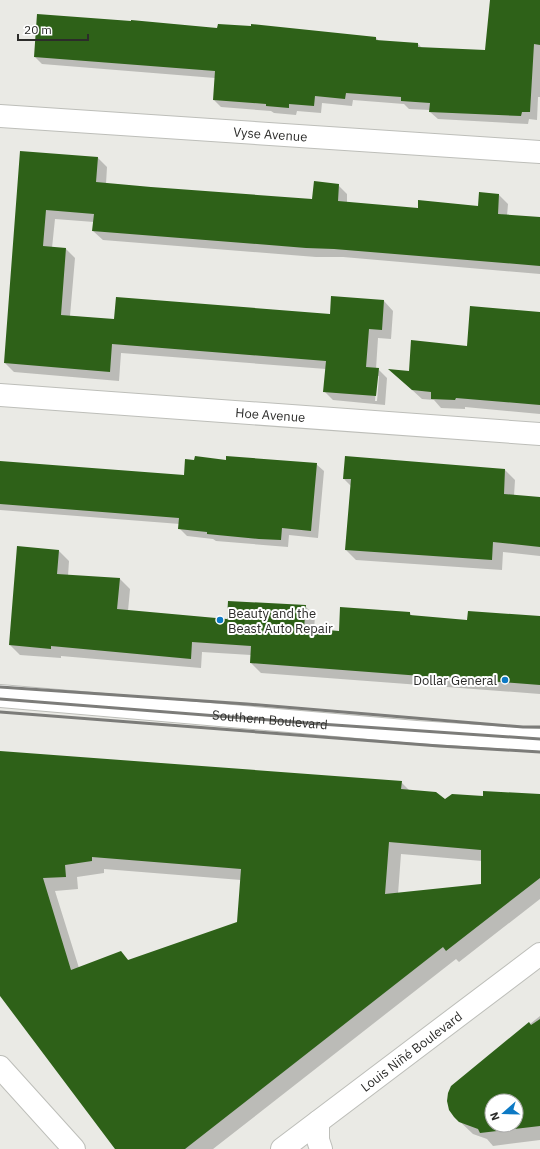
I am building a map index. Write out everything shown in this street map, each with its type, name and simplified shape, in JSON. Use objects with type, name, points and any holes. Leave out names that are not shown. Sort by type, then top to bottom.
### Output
[{"type":"street","name":"Vyse Avenue","points":[[0,116],[540,152]]},
{"type":"street","name":"Hoe Avenue","points":[[0,395],[540,434]]},
{"type":"street","name":"Southern Boulevard","points":[[0,696],[416,732],[540,740]]},
{"type":"street","name":"Louis Niñé Boulevard","points":[[282,1149],[540,954]]},
{"type":"street","points":[[0,1067],[74,1149]]},
{"type":"street","points":[[318,1122],[318,1140],[321,1149]]},
{"type":"building","points":[[490,0],[540,0],[540,45],[534,44],[530,112],[522,112],[521,116],[429,112],[430,103],[401,101],[401,97],[346,93],[345,99],[315,96],[314,106],[289,104],[289,108],[266,106],[266,104],[213,100],[215,71],[34,57],[37,14],[131,20],[217,28],[218,24],[251,26],[251,24],[376,37],[376,40],[418,43],[418,47],[485,50]]},
{"type":"building","points":[[20,151],[98,157],[96,182],[151,187],[312,199],[314,181],[339,184],[338,201],[418,208],[418,200],[478,206],[479,192],[499,194],[498,214],[540,217],[540,266],[92,231],[94,214],[46,210],[43,246],[66,248],[61,315],[114,319],[116,297],[330,314],[331,296],[384,300],[382,330],[369,329],[366,367],[379,368],[376,396],[323,392],[326,361],[112,344],[110,372],[4,363]]},
{"type":"building","points":[[470,306],[540,312],[540,405],[456,398],[455,400],[431,399],[431,392],[412,390],[388,369],[409,371],[411,340],[467,346]]},
{"type":"building","points":[[195,456],[226,460],[226,456],[317,463],[311,531],[282,528],[281,540],[259,539],[207,534],[207,532],[178,529],[179,518],[0,504],[0,461],[184,475],[185,459],[194,460]]},
{"type":"building","points":[[345,456],[505,469],[504,494],[540,497],[540,547],[493,542],[492,560],[345,550],[351,479],[343,479]]},
{"type":"building","points":[[17,546],[59,550],[57,574],[120,578],[117,609],[227,619],[228,601],[306,605],[304,628],[339,631],[340,607],[410,612],[410,615],[467,620],[468,611],[540,616],[540,685],[250,663],[251,646],[192,642],[191,659],[51,646],[51,649],[9,645]]},
{"type":"building","points":[[0,751],[402,781],[401,789],[436,792],[445,799],[452,794],[483,796],[483,791],[540,794],[540,878],[446,951],[443,947],[185,1149],[115,1149],[0,996]],"holes":[[[389,842],[481,850],[481,884],[385,894]],[[92,857],[241,869],[237,922],[128,960],[121,951],[71,970],[43,878],[66,877],[65,865],[92,861]]]},
{"type":"building","points":[[540,1019],[540,1126],[524,1128],[524,1093],[484,1093],[484,1133],[480,1133],[478,1129],[459,1122],[449,1110],[447,1101],[451,1086],[529,1022],[531,1025]]},
{"type":"railway","points":[[0,687],[247,704],[523,727],[540,727]]},
{"type":"railway","points":[[0,699],[320,724],[540,739]]},
{"type":"railway","points":[[0,712],[439,746],[540,752]]},
{"type":"place","name":"Beauty and the Beast Auto Repair","points":[[220,620]]},
{"type":"place","name":"Dollar General","points":[[505,680]]}]
